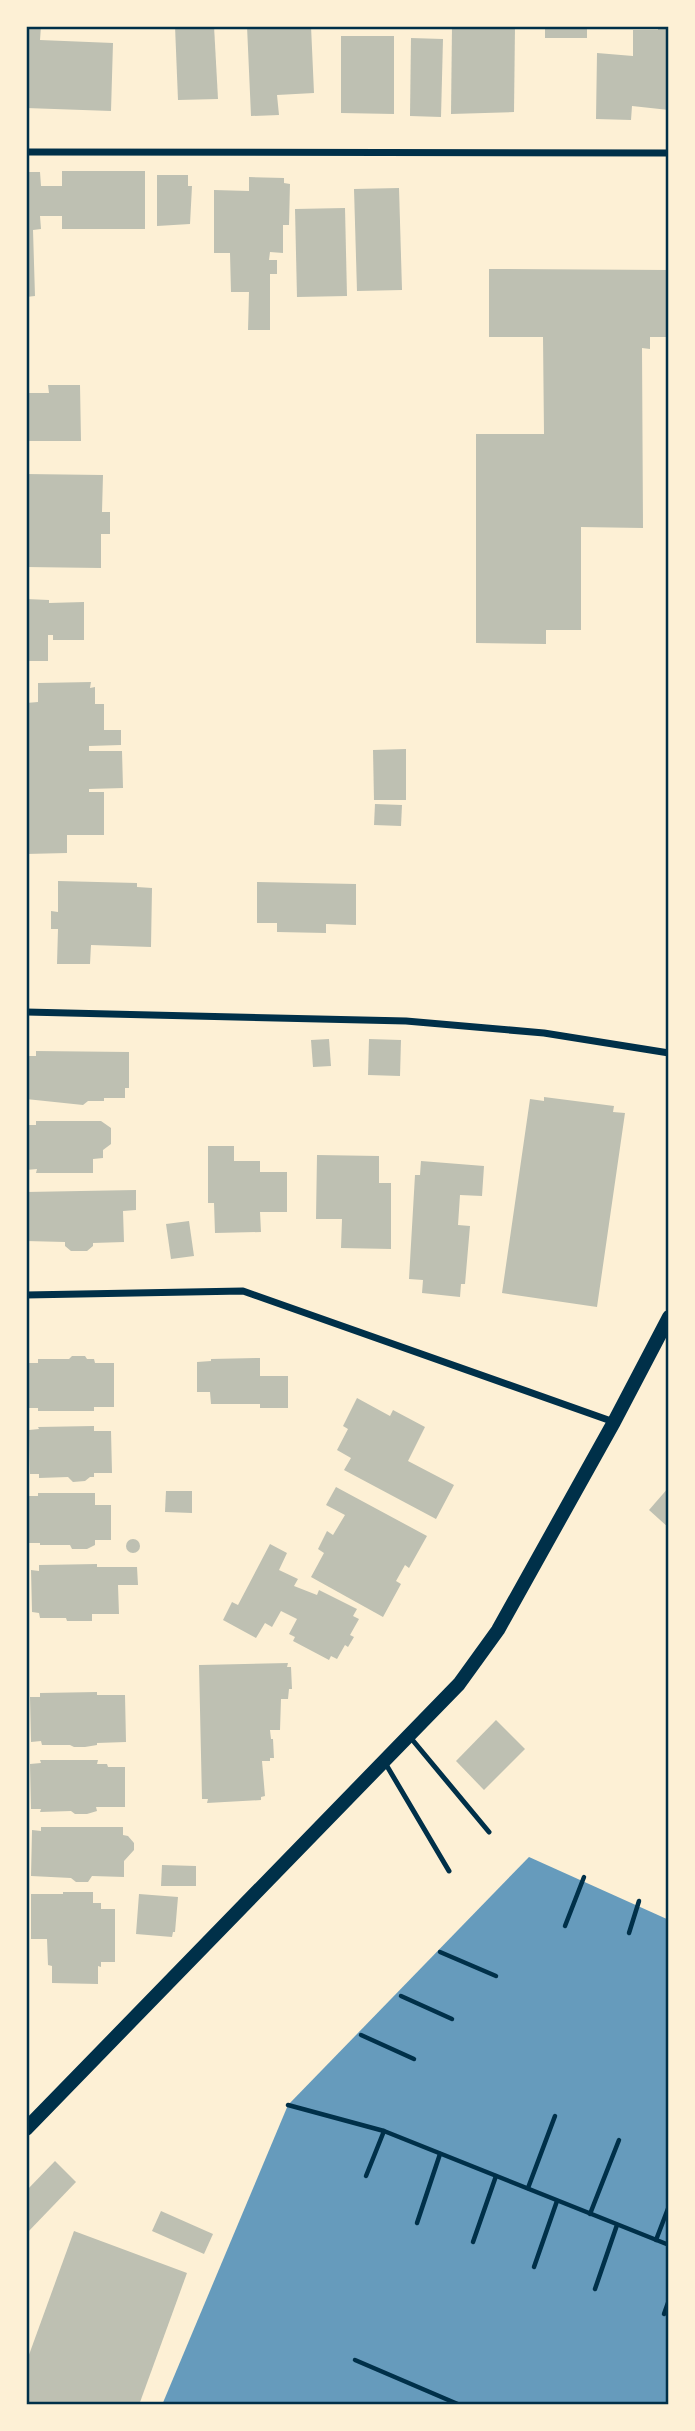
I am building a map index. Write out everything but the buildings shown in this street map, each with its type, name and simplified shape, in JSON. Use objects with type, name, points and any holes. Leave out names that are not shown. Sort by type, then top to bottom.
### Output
[{"type":"main road","points":[[26,2129],[459,1684],[498,1630],[669,1317]]},
{"type":"street","points":[[26,152],[669,153]]},
{"type":"street","points":[[26,1012],[406,1021],[544,1033],[669,1053]]},
{"type":"street","points":[[26,1295],[243,1291],[614,1422]]},
{"type":"lane","points":[[409,1735],[489,1832]]},
{"type":"lane","points":[[384,1761],[449,1871]]},
{"type":"path","points":[[565,1926],[584,1877]]},
{"type":"path","points":[[629,1933],[639,1901]]},
{"type":"path","points":[[440,1952],[496,1976]]},
{"type":"path","points":[[401,1996],[452,2020]]},
{"type":"path","points":[[361,2035],[414,2059]]},
{"type":"path","points":[[288,2105],[384,2131],[669,2245]]},
{"type":"path","points":[[528,2188],[555,2116]]},
{"type":"path","points":[[366,2176],[384,2131]]},
{"type":"path","points":[[590,2214],[619,2140]]},
{"type":"path","points":[[416,2223],[440,2154]]},
{"type":"path","points":[[473,2242],[496,2176]]},
{"type":"path","points":[[534,2267],[557,2201]]},
{"type":"path","points":[[656,2240],[669,2206]]},
{"type":"path","points":[[595,2289],[617,2225]]},
{"type":"path","points":[[664,2314],[669,2300]]},
{"type":"path","points":[[355,2360],[460,2405]]},
{"type":"water","points":[[529,1857],[669,1920],[669,2405],[162,2405],[288,2105]]}]
